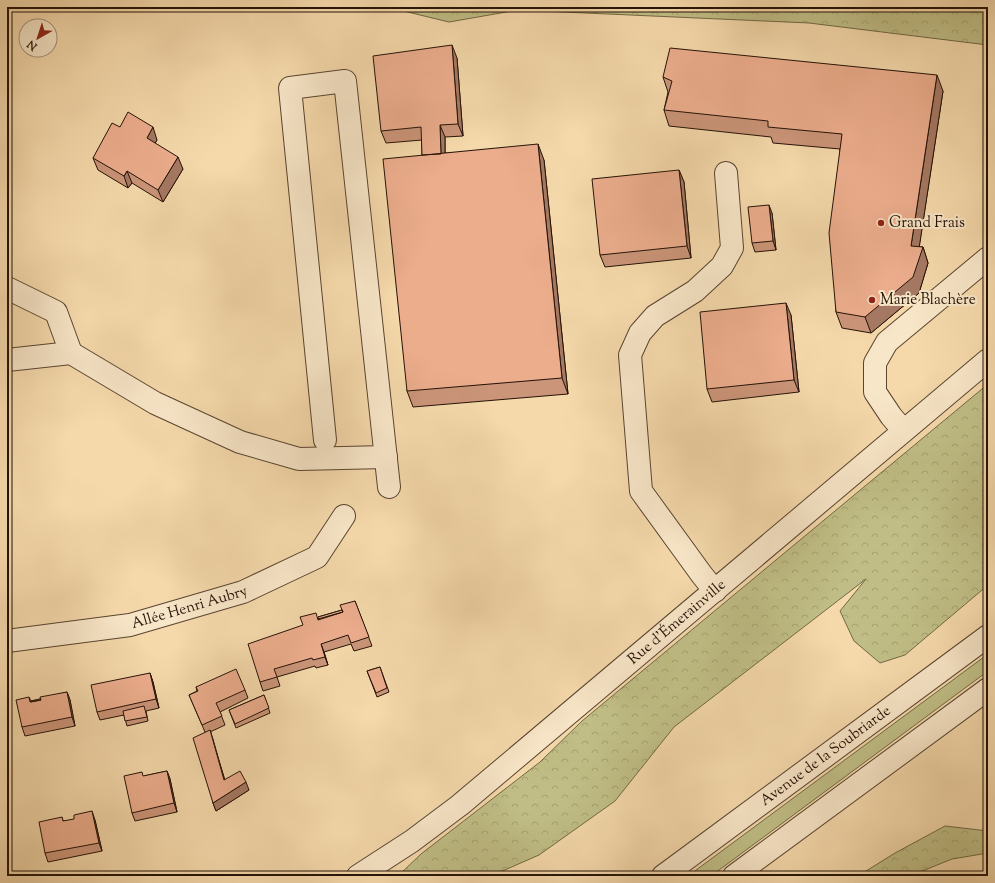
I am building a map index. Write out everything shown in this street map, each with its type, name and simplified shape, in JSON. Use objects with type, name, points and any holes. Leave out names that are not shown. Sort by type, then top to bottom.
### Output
[{"type":"street","points":[[324,440],[290,88],[346,81],[389,488]]},
{"type":"street","points":[[715,591],[641,491],[630,355],[640,333],[655,316],[695,292],[722,266],[732,248],[726,173]]},
{"type":"street","points":[[902,430],[875,392],[875,363],[887,342],[988,258]]},
{"type":"street","points":[[10,291],[56,312],[71,353]]},
{"type":"street","points":[[7,360],[71,353],[155,402],[240,442],[299,459],[386,457]]},
{"type":"street","name":"Rue d'Émerainville","points":[[358,876],[412,841],[460,805],[715,591],[902,430],[988,360]]},
{"type":"street","name":"Allée Henri Aubry","points":[[7,641],[130,625],[243,592],[317,557],[344,516]]},
{"type":"street","name":"Avenue de la Soubriarde","points":[[663,876],[988,636]]},
{"type":"street","points":[[734,876],[988,689]]},
{"type":"green space","points":[[387,7],[988,7],[988,45],[809,23],[518,10],[449,22]]},
{"type":"green space","points":[[988,384],[988,585],[905,655],[880,663],[854,641],[840,611],[866,579],[674,727],[615,801],[539,855],[491,876],[398,876],[421,854],[540,762],[582,721]]},
{"type":"green space","points":[[988,654],[988,671],[711,876],[688,876]]},
{"type":"green space","points":[[945,826],[988,831],[988,853],[952,859],[910,876],[858,876],[895,853]]},
{"type":"building","points":[[452,45],[458,124],[440,125],[441,154],[422,155],[421,127],[381,131],[373,56]]},
{"type":"building","points":[[670,48],[937,75],[911,246],[923,247],[913,277],[865,317],[836,312],[829,233],[842,134],[768,127],[768,121],[664,110],[672,81],[663,77]]},
{"type":"building","points":[[128,112],[153,127],[147,138],[178,157],[158,190],[127,171],[124,176],[93,158],[112,123],[120,127]]},
{"type":"building","points":[[538,144],[562,378],[407,391],[383,159]]},
{"type":"building","points":[[679,170],[687,246],[600,255],[592,179]]},
{"type":"building","points":[[769,205],[773,241],[752,243],[748,207]]},
{"type":"building","points":[[786,303],[794,380],[707,389],[700,312]]},
{"type":"building","points":[[355,601],[369,637],[351,643],[348,635],[321,644],[325,657],[313,660],[312,658],[274,669],[277,677],[260,682],[248,644],[303,625],[300,617],[316,613],[318,620],[343,612],[340,605]]},
{"type":"building","points":[[342,610],[343,612],[318,619],[318,617]]},
{"type":"building","points":[[380,667],[387,688],[376,693],[367,671]]},
{"type":"building","points":[[236,669],[245,690],[216,703],[222,716],[202,725],[189,695],[198,691],[196,687]]},
{"type":"building","points":[[150,673],[156,699],[97,712],[91,685]]},
{"type":"building","points":[[67,692],[72,717],[22,727],[16,700],[29,697],[30,702],[41,700],[40,697]]},
{"type":"building","points":[[264,695],[269,708],[235,724],[229,710]]},
{"type":"building","points":[[41,700],[31,702],[31,701]]},
{"type":"building","points":[[144,706],[147,717],[125,721],[123,711]]},
{"type":"building","points":[[210,730],[224,780],[240,771],[246,782],[213,803],[193,738]]},
{"type":"building","points":[[167,771],[174,803],[132,813],[124,776],[142,772],[143,776]]},
{"type":"building","points":[[92,811],[99,843],[45,853],[39,822],[62,817],[63,821],[74,819],[74,815]]},
{"type":"place","name":"Grand Frais","points":[[881,223]]},
{"type":"place","name":"Marie Blachère","points":[[872,300]]}]
